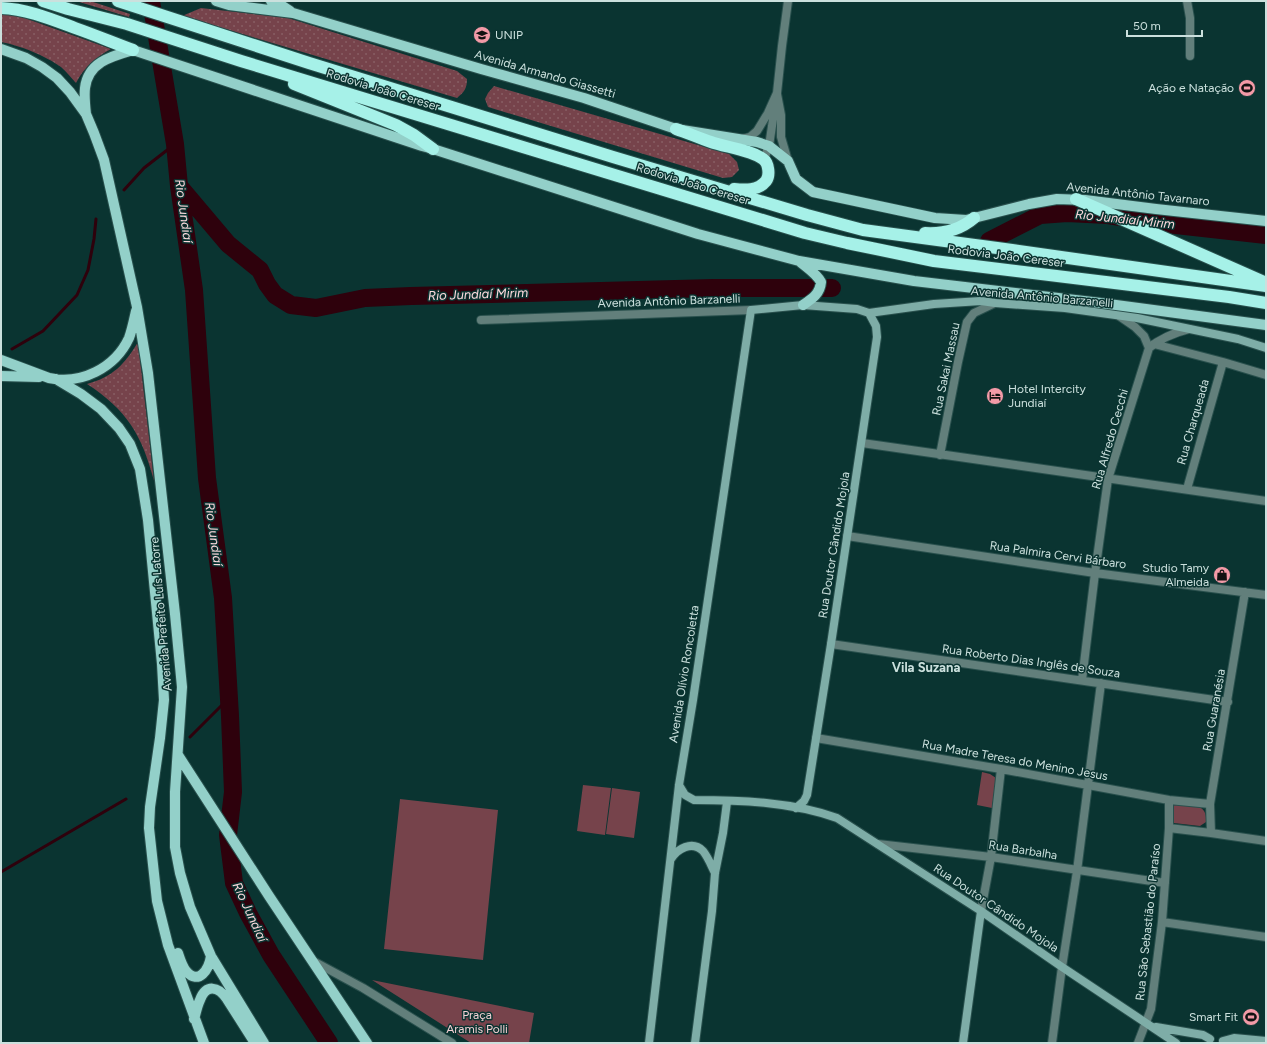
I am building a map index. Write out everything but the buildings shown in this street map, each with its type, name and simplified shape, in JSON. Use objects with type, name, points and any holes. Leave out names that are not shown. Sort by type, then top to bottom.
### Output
[{"type":"highway","name":"Rodovia João Cereser","points":[[43,1],[127,24],[241,61],[805,233],[934,261],[1229,297],[1266,303]]},
{"type":"highway","name":"Rodovia João Cereser","points":[[118,1],[309,63],[694,181],[863,230],[1266,286]]},
{"type":"highway","points":[[1,8],[14,9],[39,15],[133,50]]},
{"type":"highway","points":[[241,61],[310,91],[396,125],[414,135],[433,149]]},
{"type":"highway","points":[[676,129],[711,142],[752,154],[764,159],[768,165],[769,173],[767,181],[760,187],[750,190],[729,189],[694,181]]},
{"type":"highway","points":[[1076,199],[1266,282]]},
{"type":"highway","points":[[863,230],[900,230],[928,233],[961,228],[974,218]]},
{"type":"main road","name":"Avenida Armando Giassetti","points":[[216,1],[228,5],[293,13],[584,98],[676,129],[757,142],[769,146],[788,161]]},
{"type":"main road","name":"Avenida Armando Giassetti","points":[[271,1],[278,3],[293,13]]},
{"type":"main road","points":[[1,49],[26,58],[57,78],[70,92],[86,114]]},
{"type":"main road","points":[[86,114],[85,89],[91,71],[100,62],[109,57],[133,50],[422,146],[698,234],[800,261],[914,281],[1101,303],[1266,325]]},
{"type":"main road","name":"Avenida Prefeito Luís Latorre","points":[[86,114],[104,160],[137,307],[148,373],[182,687],[175,792],[175,847],[180,873],[190,907],[211,956],[264,1043]]},
{"type":"main road","name":"Avenida Antônio Tavarnaro","points":[[788,161],[796,179],[813,192],[936,218],[966,220],[1029,204],[1057,199],[1076,199],[1156,210],[1266,221]]},
{"type":"main road","points":[[800,261],[817,276],[821,282],[819,292],[803,305]]},
{"type":"main road","points":[[1,376],[53,379],[74,378],[88,375],[100,370],[120,353],[129,338],[137,307]]},
{"type":"main road","points":[[1,360],[53,379]]},
{"type":"main road","name":"Avenida Prefeito Luís Latorre","points":[[53,379],[81,394],[101,409],[119,428],[130,444],[140,469],[148,520],[164,700],[152,788],[149,828],[157,901],[168,945],[204,1043]]},
{"type":"main road","points":[[178,754],[269,896],[367,1043]]},
{"type":"main road","points":[[155,874],[174,943],[186,971],[195,976],[200,975],[208,968],[211,956]]},
{"type":"main road","points":[[194,1019],[203,994],[212,989],[217,989],[223,993],[255,1043]]},
{"type":"street","points":[[764,159],[769,146],[788,1]]},
{"type":"street","points":[[1187,1],[1190,18],[1190,56]]},
{"type":"street","points":[[741,139],[750,137],[757,131],[768,113],[777,93]]},
{"type":"street","points":[[777,93],[781,115],[782,137],[788,161]]},
{"type":"street","name":"Avenida Antônio Barzanelli","points":[[481,320],[751,310],[803,305],[857,309],[869,313],[950,302],[981,300],[995,303],[1065,308],[1138,318],[1238,339],[1266,348]]},
{"type":"street","name":"Rua Sakai Massau","points":[[940,455],[967,322],[974,313],[995,303]]},
{"type":"street","name":"Avenida Olívio Roncoletta","points":[[649,1043],[679,784],[693,700],[751,310]]},
{"type":"street","name":"Rua Doutor Cândido Mojola","points":[[822,813],[809,802],[807,795],[877,337],[876,326],[869,313]]},
{"type":"street","points":[[1119,316],[1144,336],[1152,346],[1223,362],[1266,375]]},
{"type":"street","points":[[1152,346],[1169,335],[1188,329]]},
{"type":"street","name":"Rua Alfredo Cecchi","points":[[1082,680],[1094,573],[1108,479],[1152,346]]},
{"type":"street","name":"Rua Charqueada","points":[[1187,489],[1223,362]]},
{"type":"street","points":[[862,443],[1266,501]]},
{"type":"street","name":"Rua Palmira Cervi Bárbaro","points":[[847,536],[1094,573],[1266,595]]},
{"type":"street","name":"Rua Guaranésia","points":[[1211,833],[1210,804],[1245,592]]},
{"type":"street","name":"Rua Roberto Dias Inglês de Souza","points":[[831,644],[1228,702]]},
{"type":"street","points":[[1052,1043],[1077,871],[1101,683]]},
{"type":"street","name":"Rua Madre Teresa do Menino Jesus","points":[[816,738],[1001,769],[1169,800],[1210,804]]},
{"type":"street","points":[[963,1043],[981,911],[991,857],[1001,769]]},
{"type":"street","name":"Rua Doutor Cândido Mojola","points":[[679,784],[685,795],[694,800],[756,802],[822,813],[837,818],[981,911],[1176,1043]]},
{"type":"street","points":[[796,808],[804,801],[807,795]]},
{"type":"street","name":"Rua São Sebastião do Paraíso","points":[[1138,1043],[1151,1009],[1162,922],[1169,828],[1169,800]]},
{"type":"street","points":[[695,1043],[712,911],[715,873],[723,833],[727,802]]},
{"type":"street","points":[[1169,828],[1266,841]]},
{"type":"street","name":"Rua Barbalha","points":[[878,844],[991,857],[1165,883]]},
{"type":"street","points":[[670,861],[675,852],[682,848],[691,846],[703,851],[715,873]]},
{"type":"street","points":[[1162,922],[1266,937]]},
{"type":"street","points":[[313,961],[363,988],[452,1043]]},
{"type":"street","name":"Rua Doutor Cândido Mojola","points":[[1153,1027],[1203,1035],[1208,1041],[1217,1038],[1224,1042],[1234,1038],[1266,1041]]},
{"type":"green space","points":[[76,1],[90,1],[130,14],[129,17]]},
{"type":"green space","points":[[201,8],[288,18],[457,71],[467,79],[466,88],[457,98],[182,16]]},
{"type":"green space","points":[[1,13],[19,16],[111,49],[91,63],[76,83],[61,67],[48,59],[24,48],[1,42]]},
{"type":"green space","points":[[494,86],[729,154],[737,162],[739,170],[732,177],[723,178],[488,107],[485,99]]},
{"type":"green space","points":[[138,342],[154,481],[144,450],[131,425],[113,404],[87,384],[104,378],[117,369],[128,357]]},
{"type":"green space","points":[[982,772],[990,774],[996,778],[992,808],[977,805]]},
{"type":"green space","points":[[583,785],[611,788],[605,835],[577,831]]},
{"type":"green space","points":[[612,788],[640,792],[634,838],[606,834]]},
{"type":"green space","points":[[400,799],[498,810],[483,960],[384,949]]},
{"type":"green space","points":[[1175,804],[1192,805],[1201,808],[1206,816],[1206,822],[1200,826],[1174,823],[1171,818],[1171,813]]},
{"type":"green space","name":"Praça Aramis Polli","points":[[372,980],[534,1013],[529,1043],[471,1043]]},
{"type":"waterway","name":"Rio Jundiaí","points":[[151,1],[175,144],[179,186],[194,290],[207,478],[223,598],[233,792],[228,835],[234,883],[248,913],[271,955],[329,1043]]},
{"type":"waterway","points":[[124,190],[144,168],[175,144]]},
{"type":"waterway","name":"Rio Jundiaí Mirim","points":[[179,186],[228,244],[260,270],[267,284],[275,295],[291,305],[316,308],[365,298],[411,296],[713,288],[832,288]]},
{"type":"waterway","name":"Rio Jundiaí Mirim","points":[[989,241],[1040,215],[1067,213],[1108,215],[1158,223],[1266,235]]},
{"type":"waterway","points":[[12,349],[43,331],[77,295],[88,270],[96,219]]},
{"type":"waterway","points":[[190,737],[229,698]]},
{"type":"waterway","points":[[1,872],[126,799]]},
{"type":"place","name":"UNIP","points":[[482,35]]},
{"type":"place","name":"Ação e Natação","points":[[1247,88]]},
{"type":"place","name":"Hotel Intercity Jundiaí","points":[[995,396]]},
{"type":"place","name":"Studio Tamy Almeida","points":[[1222,575]]},
{"type":"place","name":"Smart Fit","points":[[1251,1017]]},
{"type":"district","name":"Vila Suzana","points":[[926,667]]}]
